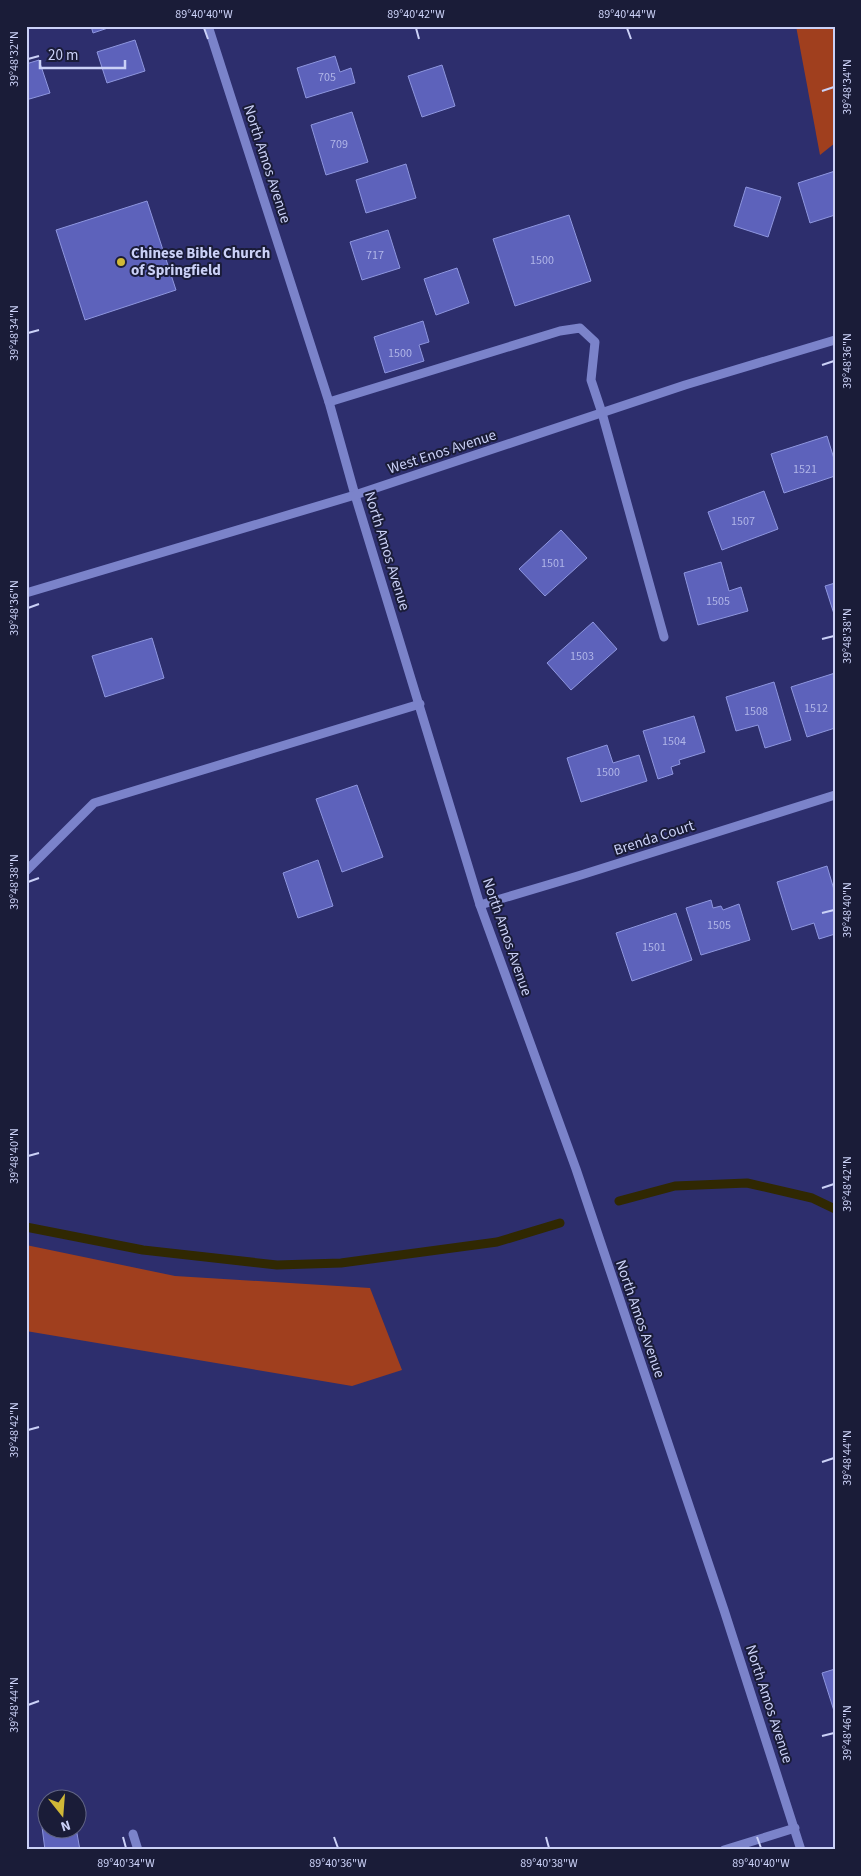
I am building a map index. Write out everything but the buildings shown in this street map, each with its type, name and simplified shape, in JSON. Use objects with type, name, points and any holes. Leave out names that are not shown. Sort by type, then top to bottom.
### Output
[{"type":"street","name":"North Amos Avenue","points":[[208,26],[329,402],[355,495],[480,905],[576,1169],[802,1850]]},
{"type":"street","points":[[329,402],[560,331],[580,328],[595,342],[590,380],[602,413],[664,637]]},
{"type":"street","name":"West Enos Avenue","points":[[26,593],[355,495],[602,413],[835,340]]},
{"type":"street","points":[[26,871],[94,804],[420,704]]},
{"type":"street","name":"Brenda Court","points":[[480,905],[835,795]]},
{"type":"street","points":[[724,1850],[795,1828]]},
{"type":"street","points":[[133,1834],[138,1850]]},
{"type":"shaded area","points":[[796,26],[835,26],[835,143],[820,155]]},
{"type":"shaded area","points":[[26,1245],[175,1276],[370,1288],[402,1370],[352,1386],[26,1331]]},
{"type":"waterway","points":[[619,1201],[675,1186],[747,1183],[812,1198],[835,1209]]},
{"type":"waterway","points":[[26,1227],[143,1250],[277,1265],[341,1263],[497,1242],[560,1223]]},
{"type":"place","name":"Chinese Bible Church of Springfield","points":[[121,262]]}]
